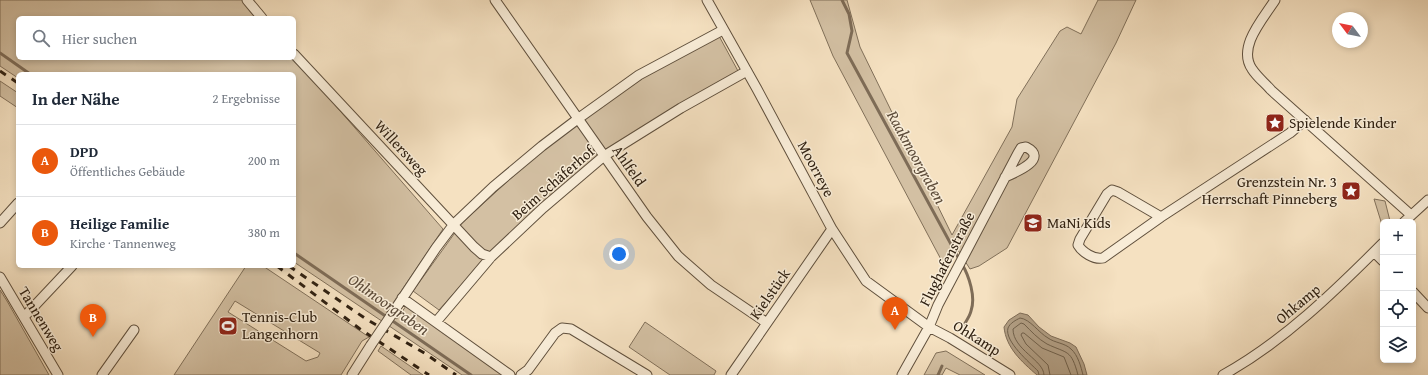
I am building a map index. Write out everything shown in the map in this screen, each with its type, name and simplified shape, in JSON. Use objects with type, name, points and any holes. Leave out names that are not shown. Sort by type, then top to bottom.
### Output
[{"type":"street","points":[[247,0],[260,16]]},
{"type":"street","name":"Ahlfeld","points":[[495,0],[579,118],[604,156],[678,256],[711,285],[767,323]]},
{"type":"street","name":"Moorreye","points":[[707,0],[747,71],[832,230],[866,281],[929,327]]},
{"type":"street","points":[[1275,0],[1251,39],[1247,54],[1248,62],[1252,69],[1305,120],[1411,215]]},
{"type":"street","points":[[352,375],[402,298],[454,224],[531,155],[579,118],[639,75],[723,30]]},
{"type":"street","name":"Willersweg","points":[[296,56],[474,247],[482,254],[491,257]]},
{"type":"street","name":"Beim Schäferhof","points":[[436,322],[491,257],[543,208],[604,156],[681,108],[747,71]]},
{"type":"street","points":[[1161,217],[1112,190],[1080,239],[1078,245],[1081,250],[1100,259],[1161,217],[1290,133],[1305,120]]},
{"type":"street","name":"Flughafenstraße","points":[[902,375],[929,327],[938,305],[1005,177]]},
{"type":"street","points":[[1407,219],[1428,200]]},
{"type":"street","points":[[0,223],[16,205]]},
{"type":"street","name":"Kielstück","points":[[731,375],[832,230]]},
{"type":"street","name":"Ohkamp","points":[[1223,375],[1255,356],[1314,310],[1380,246]]},
{"type":"street","points":[[1374,252],[1380,258]]},
{"type":"street","points":[[24,317],[70,268]]},
{"type":"street","name":"Tannenweg","points":[[0,277],[58,375]]},
{"type":"street","points":[[1416,295],[1428,308]]},
{"type":"street","points":[[402,298],[510,375]]},
{"type":"street","name":"Ohkamp","points":[[929,327],[942,333],[1010,375]]},
{"type":"street","points":[[521,375],[528,370],[555,333],[562,328],[571,328],[647,375]]},
{"type":"street","points":[[102,375],[134,330]]},
{"type":"shaded area","points":[[0,0],[243,0],[256,16],[16,16],[16,60],[296,60],[443,229],[387,312],[397,319],[406,306],[504,375],[462,375],[296,263],[296,72],[16,72],[16,77],[0,66]]},
{"type":"shaded area","points":[[810,0],[847,0],[860,47],[952,235],[1012,127],[1017,99],[1060,31],[1067,27],[1081,34],[1098,0],[1136,0],[1116,43],[1007,248],[979,266],[970,269],[956,247],[945,267],[833,56]]},
{"type":"shaded area","points":[[719,36],[738,71],[652,121],[493,249],[439,310],[413,291],[462,223],[544,148],[592,112],[649,74]]},
{"type":"shaded area","points":[[0,81],[16,92],[16,107],[0,96]]},
{"type":"shaded area","points":[[1374,199],[1385,201],[1390,219],[1380,219]]},
{"type":"shaded area","name":"Tennis-Club Langenhorn","points":[[245,268],[266,268],[369,337],[362,341],[341,375],[174,375]],"holes":[[[235,301],[320,353],[318,357],[306,361],[228,312]]]},
{"type":"shaded area","points":[[0,290],[7,301],[49,375],[0,375]]},
{"type":"shaded area","points":[[645,322],[716,371],[714,375],[670,375],[629,347]]},
{"type":"shaded area","points":[[381,346],[423,375],[411,375],[378,351]]},
{"type":"shaded area","points":[[946,351],[985,375],[960,375],[946,368],[942,375],[924,375],[936,353]]},
{"type":"water","points":[[1020,313],[1028,315],[1039,327],[1051,336],[1070,343],[1076,347],[1084,364],[1087,375],[1037,375],[1026,365],[1011,348],[1005,335],[1004,327],[1009,320]]},
{"type":"waterway","name":"Raakmoorgraben","points":[[842,0],[849,14],[852,31],[847,53],[959,259]]},
{"type":"waterway","name":"Ohlmoorgraben","points":[[0,53],[27,72]]},
{"type":"waterway","name":"Ohlmoorgraben","points":[[296,254],[471,375]]},
{"type":"waterway","name":"Raakmoorgraben","points":[[962,264],[969,280],[973,299],[969,317],[964,325]]},
{"type":"waterway","name":"Raakmoorgraben","points":[[938,375],[942,366]]},
{"type":"railway","points":[[0,71],[16,82]]},
{"type":"railway","points":[[280,268],[360,329],[429,375]]},
{"type":"railway","points":[[292,268],[366,319],[426,354],[456,375]]},
{"type":"place","name":"Spielende Kinder","points":[[1275,123]]},
{"type":"place","name":"Grenzstein Nr. 3 Herrschaft Pinneberg","points":[[1351,191]]},
{"type":"place","name":"MaNi Kids","points":[[1033,223]]},
{"type":"place","name":"Tennis-Club Langenhorn","points":[[228,326]]},
{"type":"place","name":"DPD","points":[[895,330]]},
{"type":"place","name":"Heilige Familie","points":[[93,337]]}]
